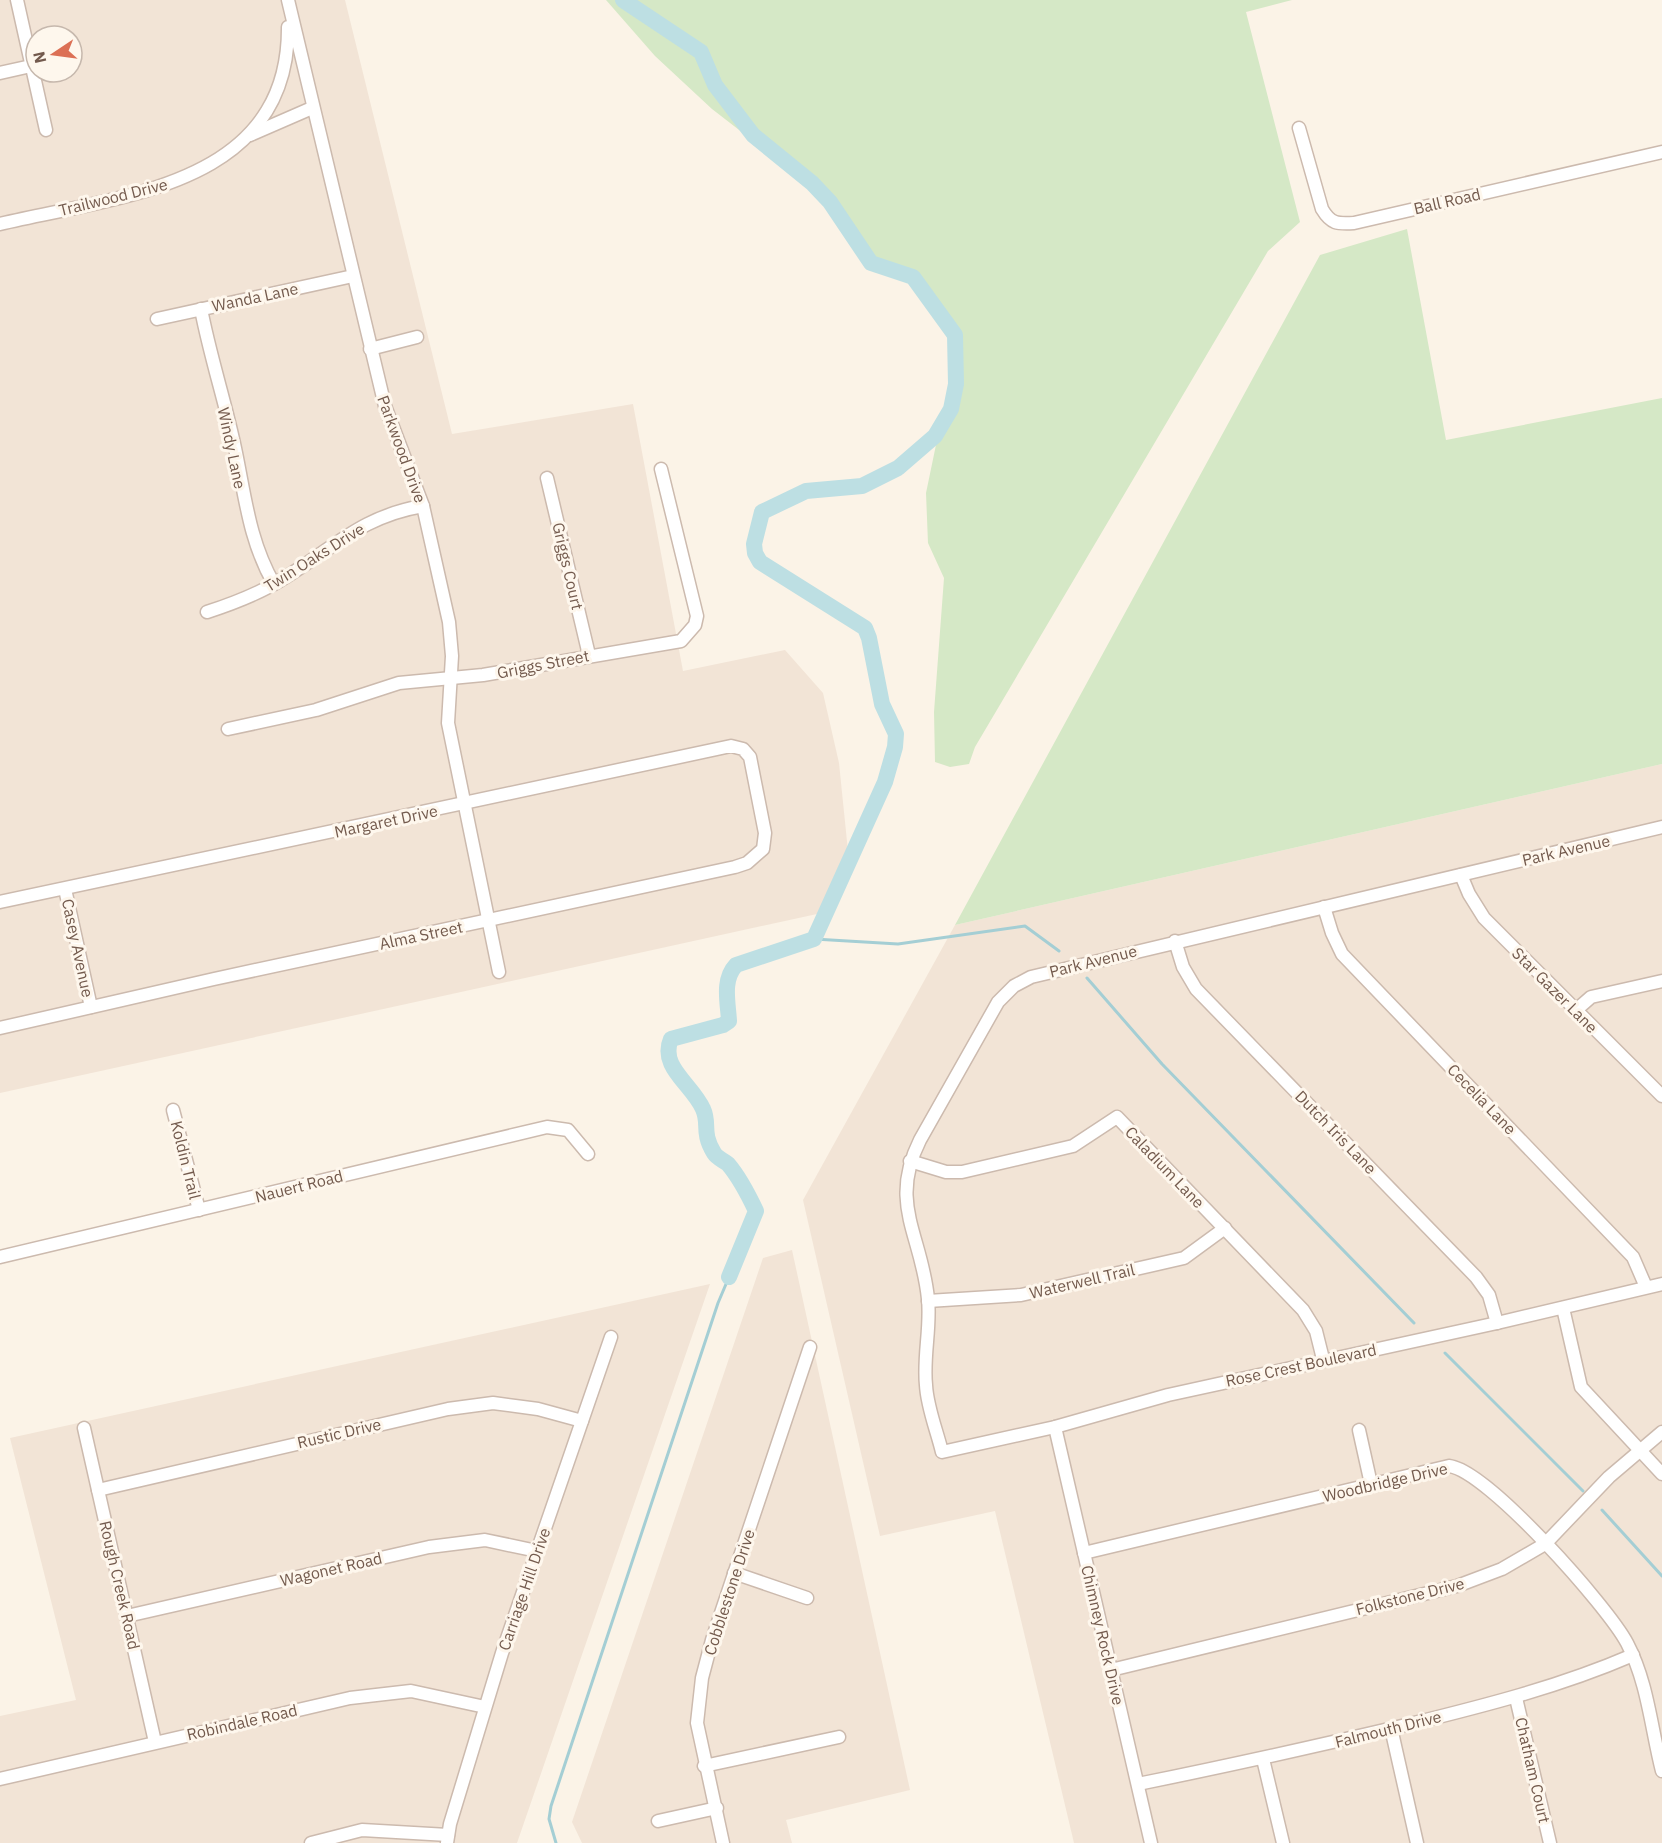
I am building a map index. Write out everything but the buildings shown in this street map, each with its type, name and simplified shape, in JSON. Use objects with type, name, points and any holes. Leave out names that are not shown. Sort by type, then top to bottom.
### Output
[{"type":"street","points":[[17,0],[24,33]]},
{"type":"street","name":"Parkwood Drive","points":[[288,0],[370,349],[388,417],[415,479],[423,506],[449,622],[452,678],[448,723],[499,972]]},
{"type":"street","name":"Trailwood Drive","points":[[249,136],[262,118],[281,80],[286,61],[288,0]]},
{"type":"street","points":[[0,73],[24,68]]},
{"type":"street","points":[[35,84],[46,130]]},
{"type":"street","name":"Trailwood Drive","points":[[0,224],[150,190],[178,181],[220,159],[249,136],[312,108]]},
{"type":"street","name":"Ball Road","points":[[1299,128],[1322,209],[1328,220],[1337,224],[1354,223],[1662,152]]},
{"type":"street","name":"Wanda Lane","points":[[157,319],[353,276]]},
{"type":"street","name":"Windy Lane","points":[[201,309],[235,446],[245,509],[261,561],[274,584]]},
{"type":"street","points":[[370,349],[417,337]]},
{"type":"street","name":"Griggs Street","points":[[228,729],[316,710],[399,683],[483,675],[681,641],[695,625],[697,616],[661,469]]},
{"type":"street","name":"Griggs Court","points":[[547,478],[589,655]]},
{"type":"street","name":"Twin Oaks Drive","points":[[207,612],[252,596],[274,584],[374,519],[394,511],[423,506]]},
{"type":"street","name":"Margaret Drive","points":[[0,902],[731,746],[743,748],[750,757],[754,774]]},
{"type":"street","name":"Alma Street","points":[[0,1028],[747,863],[763,849],[765,844],[754,774]]},
{"type":"street","name":"Park Avenue","points":[[942,1452],[926,1386],[928,1301],[906,1203],[905,1185],[910,1161],[998,1002],[1014,986],[1031,977],[1175,941],[1662,827]]},
{"type":"street","name":"Star Gazer Lane","points":[[1461,875],[1469,894],[1484,918],[1662,1096]]},
{"type":"street","name":"Casey Avenue","points":[[65,889],[91,1007]]},
{"type":"street","name":"Cecelia Lane","points":[[1324,907],[1332,933],[1342,954],[1634,1257],[1646,1287]]},
{"type":"street","name":"Dutch Iris Lane","points":[[1175,941],[1183,967],[1196,989],[1476,1277],[1489,1295],[1497,1323]]},
{"type":"street","points":[[1575,1011],[1591,997],[1662,981]]},
{"type":"street","name":"Koldin Trail","points":[[173,1110],[199,1210]]},
{"type":"street","name":"Caladium Lane","points":[[910,1161],[946,1172],[962,1172],[1072,1146],[1117,1118],[1302,1310],[1316,1331],[1323,1359]]},
{"type":"street","name":"Nauert Road","points":[[0,1257],[547,1127],[568,1130],[588,1154]]},
{"type":"street","name":"Waterwell Trail","points":[[928,1301],[1021,1295],[1184,1258],[1225,1228]]},
{"type":"street","name":"Rose Crest Boulevard","points":[[942,1452],[1055,1427],[1167,1395],[1323,1359],[1497,1323],[1662,1284]]},
{"type":"street","points":[[1563,1308],[1581,1387],[1662,1474]]},
{"type":"street","name":"Carriage Hill Drive","points":[[447,1839],[485,1707],[611,1337]]},
{"type":"street","name":"Cobblestone Drive","points":[[723,1843],[717,1808],[704,1766],[697,1723],[702,1678],[734,1573],[810,1347]]},
{"type":"street","name":"Rustic Drive","points":[[98,1490],[448,1409],[493,1403],[538,1409],[582,1421]]},
{"type":"street","name":"Chimney Rock Drive","points":[[1055,1427],[1151,1843]]},
{"type":"street","name":"Rough Creek Road","points":[[84,1428],[155,1742]]},
{"type":"street","points":[[1359,1430],[1371,1484]]},
{"type":"street","name":"Folkstone Drive","points":[[1111,1670],[1457,1586],[1502,1569],[1545,1544],[1638,1450],[1662,1432]]},
{"type":"street","name":"Woodbridge Drive","points":[[1084,1553],[1449,1466],[1457,1467],[1494,1492],[1605,1609],[1633,1655],[1646,1692],[1662,1771]]},
{"type":"street","name":"Wagonet Road","points":[[127,1616],[429,1547],[485,1540],[537,1551]]},
{"type":"street","points":[[734,1573],[807,1598]]},
{"type":"street","name":"Falmouth Drive","points":[[1138,1784],[1263,1759],[1516,1698],[1586,1676],[1633,1655]]},
{"type":"street","name":"Robindale Road","points":[[0,1779],[350,1698],[383,1693],[411,1691],[485,1707]]},
{"type":"street","name":"Chatham Court","points":[[1516,1698],[1550,1843]]},
{"type":"street","points":[[1390,1728],[1417,1843]]},
{"type":"street","points":[[704,1766],[839,1737]]},
{"type":"street","points":[[1263,1759],[1283,1843]]},
{"type":"street","points":[[658,1821],[717,1808]]},
{"type":"street","points":[[311,1843],[363,1830],[447,1839]]},
{"type":"shaded area","points":[[0,0],[345,0],[452,434],[633,404],[683,671],[785,650],[823,693],[839,763],[849,861],[817,914],[0,1093]]},
{"type":"shaded area","points":[[1662,764],[1662,1843],[1074,1843],[995,1511],[880,1536],[803,1200],[955,925]]},
{"type":"shaded area","points":[[792,1250],[910,1790],[786,1820],[792,1843],[582,1843],[572,1822],[763,1258]]},
{"type":"shaded area","points":[[710,1284],[517,1843],[0,1843],[0,1716],[76,1700],[10,1438]]},
{"type":"green space","points":[[606,0],[1292,0],[1246,12],[1300,222],[1268,251],[975,747],[969,764],[950,767],[935,762],[934,712],[944,578],[928,543],[926,493],[937,440],[955,406],[958,388],[957,360],[937,300],[923,283],[904,276],[877,271],[831,201],[712,109],[655,56]]},
{"type":"green space","points":[[1407,229],[1446,440],[1662,398],[1662,764],[955,925],[1320,255]]},
{"type":"waterway","points":[[623,0],[701,52],[715,85],[753,135],[812,183],[830,202],[871,263],[913,277],[955,335],[956,384],[951,409],[935,436],[898,468],[862,486],[806,491],[762,512],[754,544],[755,553],[760,562],[865,628],[882,704],[896,734],[895,747],[885,782],[814,939],[736,965],[727,984],[729,1021],[723,1025],[671,1039],[668,1049],[669,1058],[678,1075],[703,1109],[710,1146],[715,1155],[728,1164],[736,1175],[756,1211],[729,1277]]},
{"type":"waterway","points":[[814,939],[898,944],[1025,926],[1059,951]]},
{"type":"waterway","points":[[1087,978],[1162,1064],[1414,1323]]},
{"type":"waterway","points":[[556,1843],[549,1819],[551,1806],[718,1303],[729,1277]]},
{"type":"waterway","points":[[1445,1353],[1583,1491]]},
{"type":"waterway","points":[[1602,1510],[1662,1576]]}]
